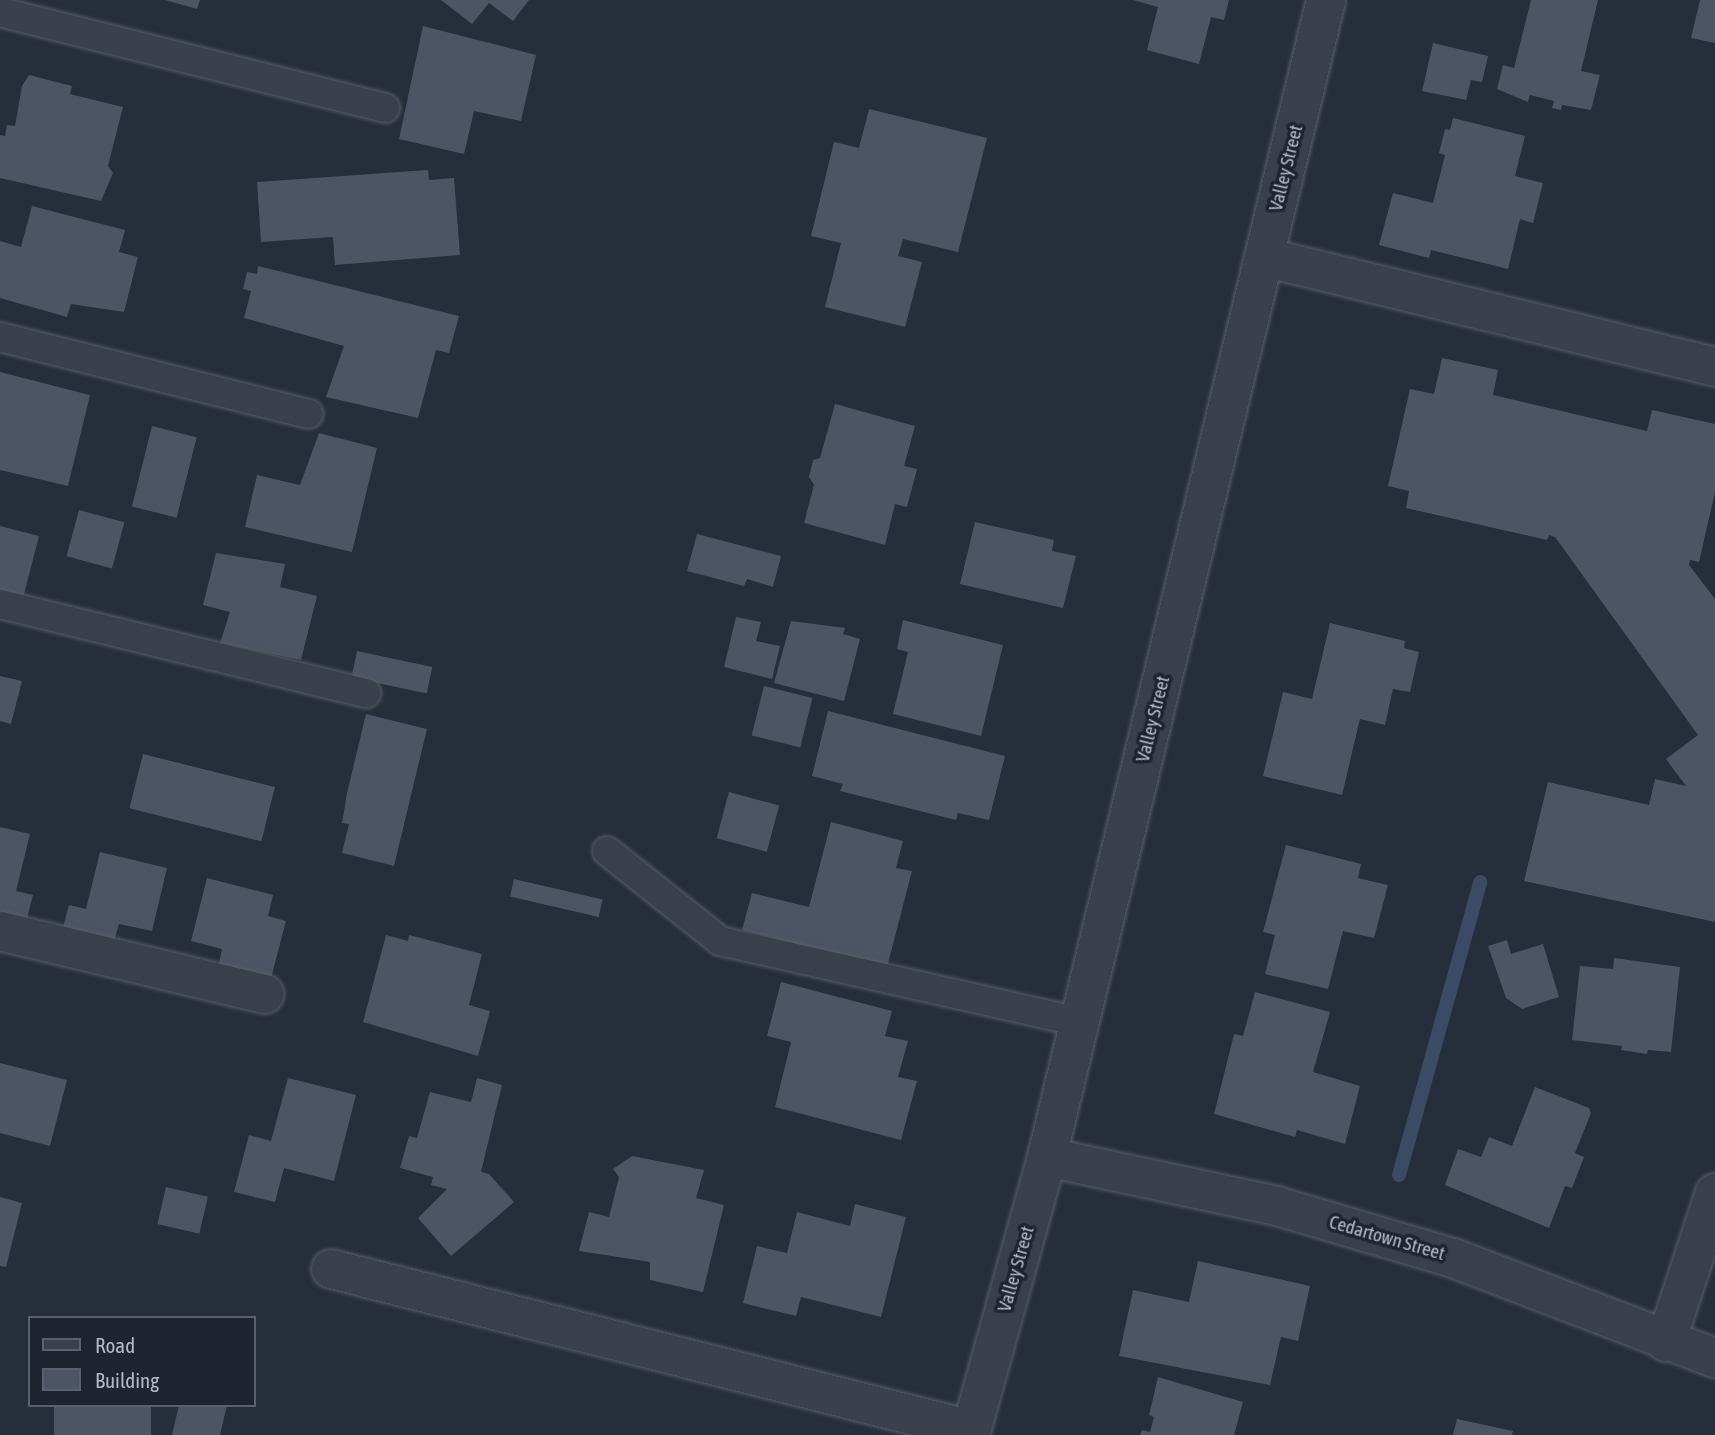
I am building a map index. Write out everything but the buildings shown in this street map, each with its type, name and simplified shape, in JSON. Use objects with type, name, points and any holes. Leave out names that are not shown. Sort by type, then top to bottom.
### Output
[{"type":"street","name":"Valley Street","points":[[970,1433],[1048,1157],[1326,0]]},
{"type":"street","points":[[1264,257],[1715,368]]},
{"type":"street","points":[[0,931],[265,994]]},
{"type":"street","name":"Cedartown Street","points":[[1048,1157],[1277,1206],[1454,1258],[1666,1342],[1715,1358]]},
{"type":"street","points":[[1666,1342],[1715,1193]]},
{"type":"street","points":[[331,1269],[970,1433]]},
{"type":"lane","points":[[0,12],[385,108]]},
{"type":"lane","points":[[0,337],[309,414]]},
{"type":"lane","points":[[0,604],[366,693]]},
{"type":"lane","points":[[607,851],[720,941],[1080,1022]]},
{"type":"waterway","points":[[1399,1175],[1480,882]]}]
